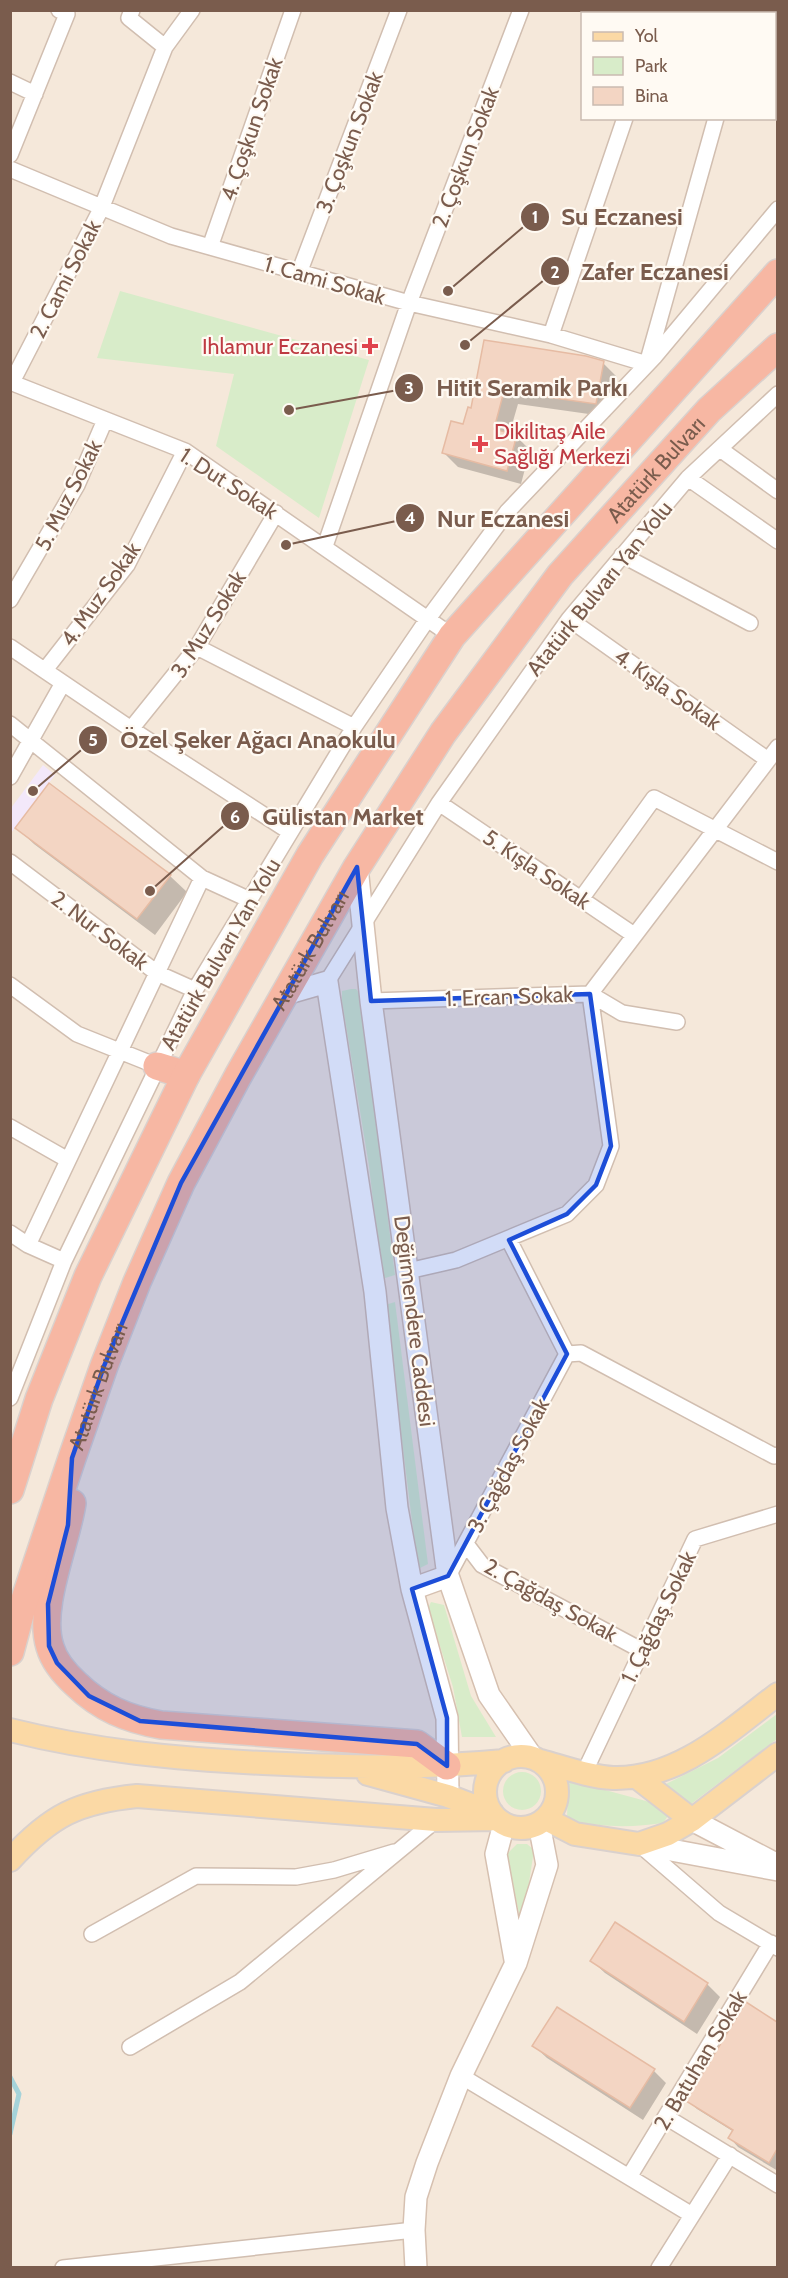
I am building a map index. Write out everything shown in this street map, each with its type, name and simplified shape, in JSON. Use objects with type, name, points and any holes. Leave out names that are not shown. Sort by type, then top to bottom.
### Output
[{"type":"highway","name":"Atatürk Bulvarı","points":[[10,1490],[39,1399],[88,1276],[186,1075],[310,855],[452,636],[777,273]]},
{"type":"highway","name":"Atatürk Bulvarı","points":[[10,1652],[21,1611],[72,1458],[116,1334],[176,1194],[282,995],[357,867],[443,733],[560,575],[709,410],[777,347]]},
{"type":"highway","points":[[157,1066],[186,1075]]},
{"type":"highway","points":[[72,1458],[72,1503],[48,1604],[49,1646],[57,1663],[88,1696],[123,1716],[161,1725],[417,1744],[447,1766]]},
{"type":"main road","points":[[497,1818],[486,1798],[487,1780],[504,1761],[513,1757],[536,1759],[610,1778],[638,1778],[657,1774],[714,1742],[777,1694]]},
{"type":"main road","points":[[10,1730],[87,1747],[180,1759],[340,1767],[447,1766],[504,1761]]},
{"type":"main road","points":[[542,1821],[574,1834],[639,1844],[668,1834],[692,1820],[777,1754]]},
{"type":"main road","points":[[340,1767],[448,1796],[521,1828],[542,1821],[552,1811],[558,1793],[554,1775],[536,1759]]},
{"type":"main road","points":[[638,1778],[692,1820]]},
{"type":"main road","points":[[10,1860],[46,1824],[67,1812],[89,1803],[128,1797],[436,1820],[497,1818]]},
{"type":"street","points":[[132,10],[129,18],[165,47]]},
{"type":"street","name":"2. Cami Sokak","points":[[11,382],[101,209],[165,47],[192,10]]},
{"type":"street","name":"4. Çoşkun Sokak","points":[[210,247],[293,10]]},
{"type":"street","name":"3. Çoşkun Sokak","points":[[299,273],[399,10]]},
{"type":"street","name":"2. Çoşkun Sokak","points":[[325,546],[409,303],[521,10]]},
{"type":"street","points":[[10,155],[35,94],[63,12]]},
{"type":"street","points":[[10,82],[35,94]]},
{"type":"street","points":[[551,335],[624,120]]},
{"type":"street","points":[[647,364],[715,120]]},
{"type":"street","name":"1. Cami Sokak","points":[[10,169],[101,209],[171,236],[409,303],[551,335],[647,364]]},
{"type":"street","name":"Atatürk Bulvarı Yan Yolu","points":[[10,1398],[64,1261],[195,990],[354,727],[427,620],[507,512],[647,364],[776,214]]},
{"type":"street","name":"1. Dut Sokak","points":[[11,382],[185,451],[452,636]]},
{"type":"street","name":"Atatürk Bulvarı Yan Yolu","points":[[327,982],[439,803],[569,619],[688,478],[777,394]]},
{"type":"street","name":"5. Muz Sokak","points":[[10,600],[77,484],[105,420]]},
{"type":"street","points":[[720,449],[777,491]]},
{"type":"street","name":"4. Muz Sokak","points":[[45,670],[126,565],[185,451]]},
{"type":"street","points":[[688,478],[777,541]]},
{"type":"street","name":"3. Muz Sokak","points":[[132,729],[197,647],[276,513]]},
{"type":"street","points":[[622,555],[750,623]]},
{"type":"street","name":"4. Kışla Sokak","points":[[569,619],[773,753]]},
{"type":"street","points":[[10,647],[290,832]]},
{"type":"street","points":[[197,647],[354,727]]},
{"type":"street","points":[[10,777],[63,683]]},
{"type":"street","points":[[10,724],[202,878],[250,900]]},
{"type":"street","points":[[375,1292],[509,1240],[567,1214],[596,1185],[611,1146],[590,994],[773,753]]},
{"type":"street","points":[[581,899],[654,798],[777,862]]},
{"type":"street","name":"5. Kışla Sokak","points":[[439,803],[634,935]]},
{"type":"street","name":"2. Nur Sokak","points":[[10,862],[157,973],[195,990]]},
{"type":"street","name":"Değirmendere Caddesi","points":[[357,867],[371,1000],[448,1576],[489,1695],[536,1759]]},
{"type":"street","points":[[28,1245],[202,878]]},
{"type":"street","points":[[282,995],[327,982]]},
{"type":"street","name":"Değirmendere Caddesi","points":[[327,982],[375,1292],[397,1508],[412,1589],[447,1718],[448,1796]]},
{"type":"street","points":[[10,985],[76,1034],[157,1066]]},
{"type":"street","name":"1. Ercan Sokak","points":[[371,1000],[590,994],[622,1013],[676,1022]]},
{"type":"street","points":[[10,1127],[68,1160]]},
{"type":"street","points":[[10,1233],[28,1245],[64,1261]]},
{"type":"street","points":[[509,1240],[567,1354],[581,1353],[774,1456],[777,1455]]},
{"type":"street","name":"3. Çağdaş Sokak","points":[[448,1576],[567,1354]]},
{"type":"street","name":"1. Çağdaş Sokak","points":[[584,1773],[695,1539],[777,1514]]},
{"type":"street","name":"2. Çağdaş Sokak","points":[[466,1544],[482,1565],[641,1650]]},
{"type":"street","points":[[412,1589],[448,1576]]},
{"type":"street","points":[[497,1818],[496,1854],[516,1964]]},
{"type":"street","points":[[130,2047],[240,1982],[436,1820]]},
{"type":"street","points":[[692,1820],[777,1865]]},
{"type":"street","points":[[416,2268],[414,2230],[416,2197],[460,2076],[516,1964],[547,1865],[542,1821]]},
{"type":"street","points":[[639,1844],[777,1870]]},
{"type":"street","points":[[639,1844],[718,1913],[774,1946]]},
{"type":"street","points":[[92,1934],[196,1876],[296,1877],[334,1870],[400,1850]]},
{"type":"street","name":"2. Batuhan Sokak","points":[[629,2177],[774,1946]]},
{"type":"street","points":[[460,2076],[692,2215]]},
{"type":"street","points":[[666,2117],[777,2185]]},
{"type":"street","points":[[659,2268],[730,2155]]},
{"type":"street","points":[[63,2267],[414,2230]]},
{"type":"highlighted area","points":[[357,867],[371,1001],[590,994],[611,1146],[596,1185],[567,1214],[509,1240],[567,1354],[448,1576],[412,1589],[447,1718],[447,1766],[417,1744],[140,1721],[89,1696],[57,1663],[49,1646],[48,1604],[68,1525],[72,1458],[104,1366],[181,1183]]},
{"type":"shaded area","points":[[11,11],[777,11],[777,2267],[11,2267]]},
{"type":"shaded area","points":[[43,765],[55,775],[11,833],[11,808]]},
{"type":"green space","points":[[120,291],[369,360],[319,518],[216,446],[234,374],[97,358]]},
{"type":"green space","points":[[356,989],[360,994],[395,1275],[382,1279],[369,1166],[342,1001],[342,991]]},
{"type":"green space","points":[[395,1302],[428,1564],[418,1569],[385,1305]]},
{"type":"green space","points":[[431,1602],[444,1605],[471,1696],[496,1737],[462,1737],[453,1687],[428,1608]]},
{"type":"green space","points":[[777,1714],[777,1739],[691,1804],[662,1786],[718,1758]]},
{"type":"green space","points":[[522,1772],[536,1777],[541,1791],[536,1805],[522,1810],[508,1805],[503,1791],[508,1777]]},
{"type":"green space","points":[[568,1780],[657,1804],[667,1810],[668,1816],[663,1823],[639,1826],[603,1825],[567,1820]]},
{"type":"green space","points":[[517,1844],[527,1844],[534,1850],[522,1928],[507,1854]]},
{"type":"building","points":[[484,340],[586,356],[604,361],[596,404],[504,391],[494,429],[517,435],[507,471],[442,453],[451,421],[463,424],[468,407],[471,408]]},
{"type":"building","points":[[49,783],[171,875],[137,919],[15,828]]},
{"type":"building","points":[[615,1922],[708,1983],[684,2022],[590,1961]]},
{"type":"building","points":[[746,2002],[777,2022],[777,2149],[769,2163],[728,2138],[733,2130],[686,2101]]},
{"type":"building","points":[[557,2007],[655,2069],[630,2108],[532,2046]]},
{"type":"waterway","points":[[10,2077],[19,2094],[10,2134]]},
{"type":"place","name":"Su Eczanesi","points":[[448,291]]},
{"type":"place","name":"Zafer Eczanesi","points":[[465,345]]},
{"type":"place","name":"Ihlamur Eczanesi","points":[[370,346]]},
{"type":"place","name":"Hitit Seramik Parkı","points":[[289,410]]},
{"type":"place","name":"Dikilitaş Aile Sağlığı Merkezi","points":[[480,444]]},
{"type":"place","name":"Nur Eczanesi","points":[[286,545]]},
{"type":"place","name":"Özel Şeker Ağacı Anaokulu","points":[[33,791]]},
{"type":"place","name":"Gülistan Market","points":[[150,891]]}]
